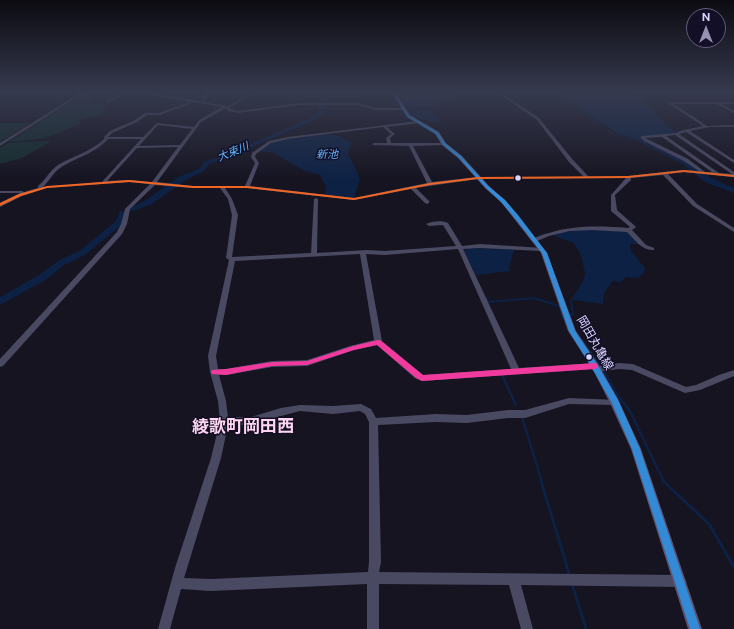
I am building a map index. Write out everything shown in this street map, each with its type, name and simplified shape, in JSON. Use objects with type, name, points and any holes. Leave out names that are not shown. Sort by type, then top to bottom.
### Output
[{"type":"main road","name":"岡田丸亀線","points":[[419,122],[434,131],[444,144],[460,157],[478,178],[503,201],[541,249],[572,331],[599,368],[636,449],[695,629]]},
{"type":"street","points":[[0,145],[36,122]]},
{"type":"street","points":[[0,205],[45,183],[53,170],[67,161],[100,146],[111,132],[133,122]]},
{"type":"street","points":[[0,364],[120,233],[128,209],[153,184],[199,122]]},
{"type":"street","points":[[247,187],[257,163],[253,157],[254,152],[270,142],[322,133],[338,133],[416,122]]},
{"type":"street","points":[[541,122],[571,160],[588,178]]},
{"type":"street","points":[[699,122],[705,126]]},
{"type":"street","points":[[103,183],[157,124],[195,128]]},
{"type":"street","points":[[701,172],[686,160],[645,140],[642,137],[676,134],[705,126],[734,126]]},
{"type":"street","points":[[385,127],[393,134],[388,138],[389,144]]},
{"type":"street","points":[[687,131],[733,161]]},
{"type":"street","points":[[676,134],[734,175]]},
{"type":"street","points":[[663,136],[717,174]]},
{"type":"street","points":[[107,138],[144,138]]},
{"type":"street","points":[[374,144],[444,144]]},
{"type":"street","points":[[411,145],[430,184]]},
{"type":"street","points":[[136,147],[181,146]]},
{"type":"street","points":[[698,160],[733,161]]},
{"type":"street","points":[[0,192],[28,192],[47,187],[129,181],[172,186],[222,188],[247,187],[354,199],[412,187],[478,178],[588,178],[701,172],[734,175]]},
{"type":"street","points":[[664,173],[695,205],[734,230]]},
{"type":"street","points":[[628,176],[629,179],[613,196],[614,211],[631,224],[633,227],[629,230]]},
{"type":"street","points":[[412,187],[427,202]]},
{"type":"street","points":[[164,629],[216,458],[224,421],[222,401],[214,372],[212,351],[232,259],[229,258],[235,215],[234,208],[222,188]]},
{"type":"street","points":[[314,255],[316,199]]},
{"type":"street","points":[[429,224],[445,223],[459,247],[516,371]]},
{"type":"street","points":[[535,240],[562,230],[596,227],[629,230],[644,246],[652,249]]},
{"type":"street","points":[[232,259],[385,253],[459,247],[515,247],[541,249]]},
{"type":"street","points":[[363,253],[378,342],[422,378],[516,371],[619,366],[633,367],[685,390],[692,389],[734,373]]},
{"type":"street","points":[[214,372],[226,372],[272,364],[307,363],[353,348],[378,342]]},
{"type":"street","points":[[373,422],[429,418],[467,419],[508,414],[525,414],[569,401],[615,402]]},
{"type":"street","points":[[224,421],[251,421],[300,408],[333,410],[361,407],[368,412],[373,422],[375,562],[373,578],[373,629]]},
{"type":"street","points":[[177,583],[211,585],[373,578],[680,581]]},
{"type":"street","points":[[512,579],[527,629]]},
{"type":"green space","points":[[39,122],[81,122],[47,137],[9,142]]},
{"type":"green space","points":[[0,123],[30,123],[0,142]]},
{"type":"green space","points":[[50,142],[22,158],[0,164],[0,148],[8,143]]},
{"type":"water","points":[[601,122],[665,122],[676,133],[639,137],[640,138],[620,135]]},
{"type":"water","name":"新池","points":[[325,134],[340,136],[352,143],[349,149],[348,157],[351,159],[360,179],[354,198],[325,196],[326,187],[320,175],[303,170],[274,153],[258,151],[273,142]]},
{"type":"water","points":[[594,229],[629,232],[638,244],[630,244],[631,251],[645,268],[644,273],[638,278],[626,277],[621,282],[613,281],[604,293],[603,304],[573,300],[573,297],[584,279],[585,273],[581,255],[574,243],[554,236],[562,232]]},
{"type":"water","points":[[480,248],[514,250],[509,267],[510,271],[476,275],[463,250]]},
{"type":"waterway","name":"大束川","points":[[130,210],[149,202],[181,179],[202,170],[206,163],[227,156],[305,122]]},
{"type":"waterway","points":[[596,122],[621,139],[638,139]]},
{"type":"waterway","points":[[624,132],[685,163],[708,180],[734,191]]},
{"type":"waterway","name":"大束川","points":[[0,302],[43,277],[61,263],[82,253],[120,222],[123,213]]},
{"type":"waterway","points":[[569,317],[573,314],[571,300],[574,297]]},
{"type":"waterway","points":[[486,298],[488,302],[534,298],[559,306],[563,318]]},
{"type":"waterway","points":[[582,340],[600,366]]},
{"type":"waterway","points":[[600,365],[618,396],[630,411],[664,482]]},
{"type":"waterway","points":[[502,375],[516,405]]},
{"type":"waterway","points":[[522,417],[542,482]]},
{"type":"waterway","points":[[541,481],[569,573]]},
{"type":"waterway","points":[[664,482],[709,524],[734,567]]},
{"type":"waterway","points":[[573,587],[586,629]]},
{"type":"transit line","points":[[419,122],[437,133],[444,144],[460,157],[487,187],[503,201],[544,253],[572,331],[595,366],[615,402],[636,449],[695,629]]},
{"type":"transit line","points":[[0,205],[20,195],[47,187],[129,181],[193,187],[247,187],[354,199],[430,184],[478,178],[628,177],[684,171],[734,176]]},
{"type":"transit line","points":[[214,372],[226,372],[272,364],[307,363],[353,348],[378,342],[422,378],[595,366]]},
{"type":"district","name":"綾歌町岡田西","points":[[243,427]]}]
